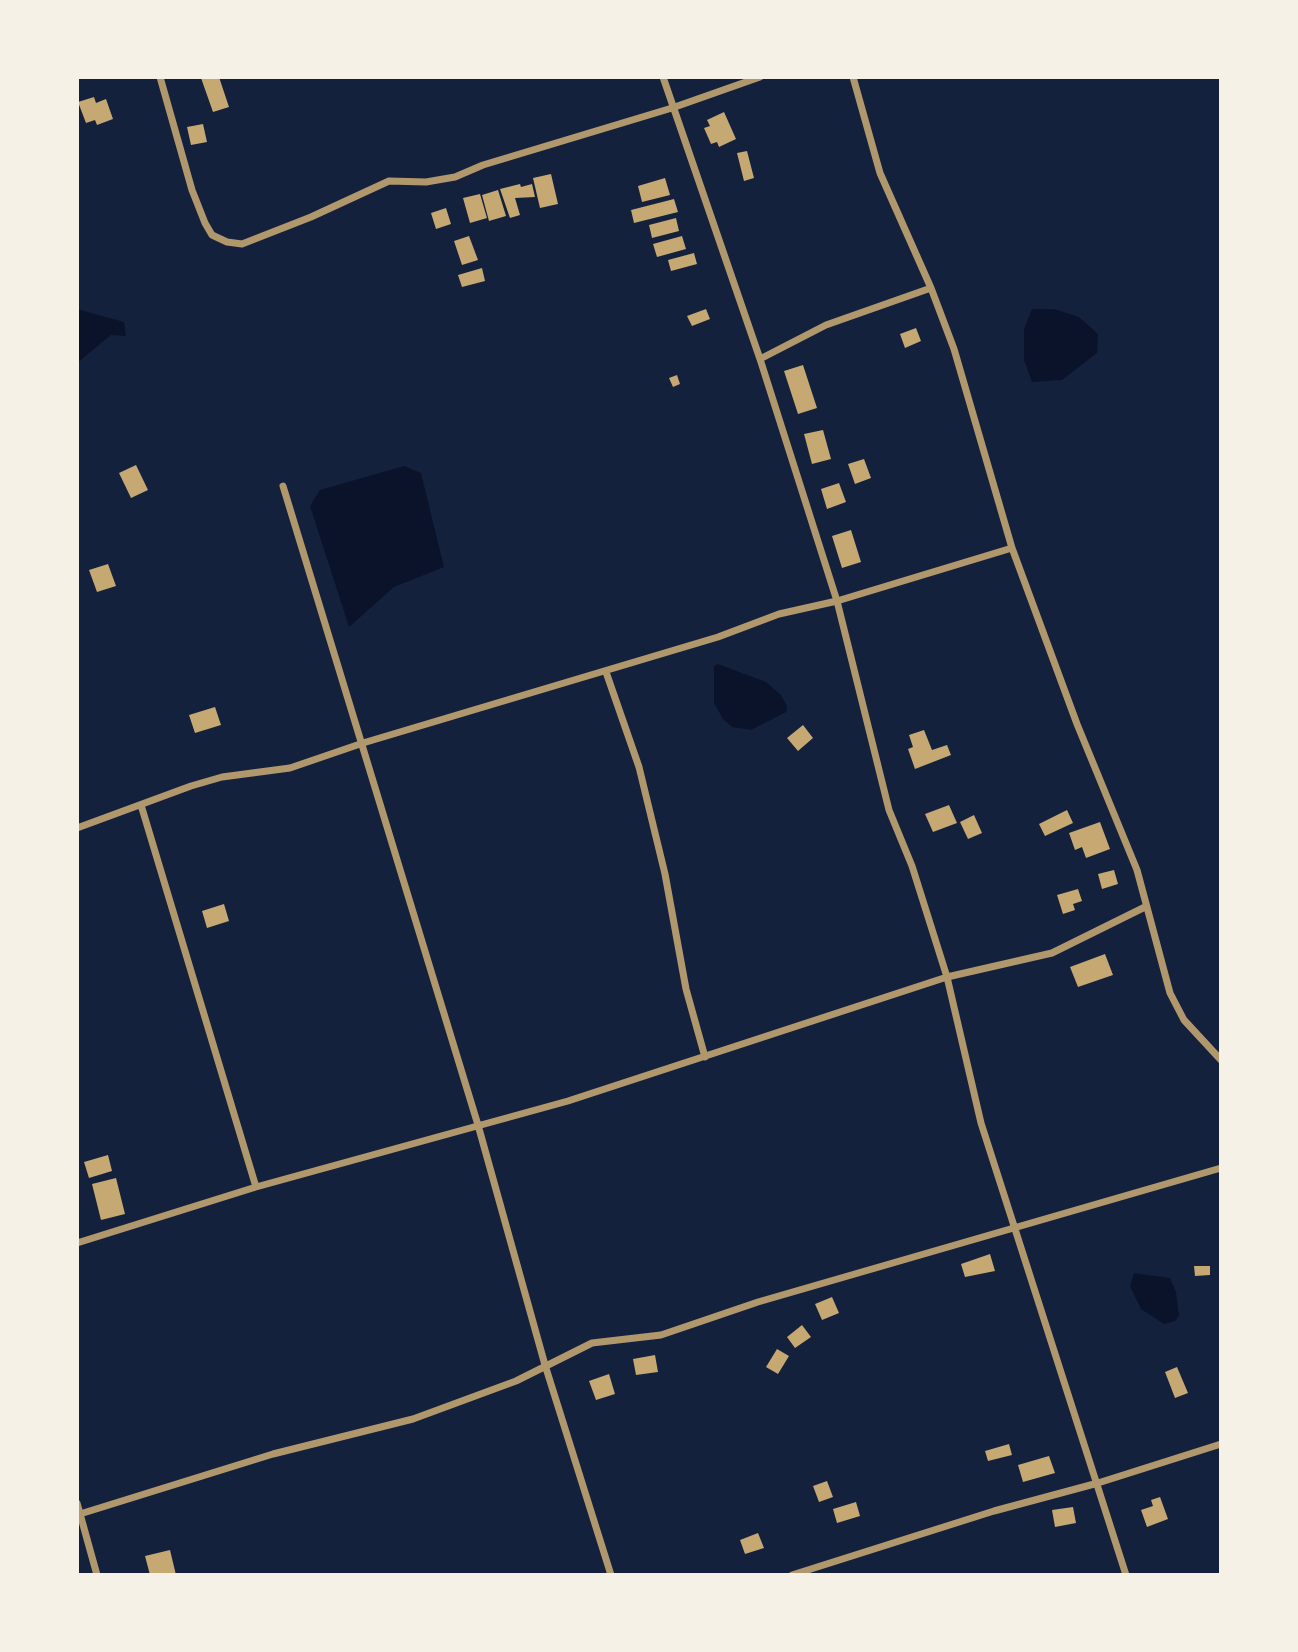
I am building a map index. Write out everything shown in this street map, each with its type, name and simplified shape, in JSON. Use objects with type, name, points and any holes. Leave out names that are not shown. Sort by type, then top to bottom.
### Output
[{"type":"street","points":[[160,77],[192,190],[205,223],[212,235],[228,242],[242,244],[311,217],[389,181],[426,181],[455,177],[482,165],[672,108],[761,77]]},
{"type":"street","points":[[663,77],[761,359],[837,601],[890,810],[912,866],[947,977],[981,1123],[1126,1575]]},
{"type":"street","points":[[853,77],[880,173],[931,288],[973,408],[1012,548],[1077,724],[1123,832],[1170,993],[1184,1020],[1221,1060]]},
{"type":"street","points":[[761,359],[826,325],[931,288]]},
{"type":"street","points":[[284,486],[478,1125],[545,1365],[611,1575]]},
{"type":"street","points":[[77,828],[222,777],[290,768],[363,743],[606,672],[779,614],[837,601],[1012,548]]},
{"type":"street","points":[[606,672],[639,767],[665,874],[686,989],[705,1057]]},
{"type":"street","points":[[141,805],[256,1187]]},
{"type":"street","points":[[77,1243],[256,1187],[568,1101],[947,977],[1052,953],[1145,907]]},
{"type":"street","points":[[80,1514],[273,1454],[413,1419],[516,1381],[592,1343],[661,1335],[758,1302],[1221,1168]]},
{"type":"street","points":[[792,1575],[994,1511],[1098,1483],[1221,1444]]},
{"type":"street","points":[[77,1503],[97,1575]]},
{"type":"water","points":[[77,309],[124,322],[126,336],[111,335],[77,363]]},
{"type":"water","points":[[1032,309],[1054,309],[1079,317],[1098,334],[1097,353],[1062,380],[1032,382],[1024,360],[1024,329]]},
{"type":"water","points":[[404,466],[421,473],[444,567],[394,587],[349,627],[310,506],[320,490]]},
{"type":"water","points":[[718,664],[766,682],[781,695],[787,706],[786,712],[751,730],[732,727],[723,719],[714,703],[714,666]]},
{"type":"water","points":[[1134,1273],[1170,1278],[1176,1292],[1179,1316],[1175,1321],[1164,1324],[1141,1309],[1130,1286]]},
{"type":"building","points":[[219,77],[229,107],[213,112],[201,78]]},
{"type":"building","points":[[94,97],[96,103],[106,99],[113,119],[97,125],[95,120],[86,123],[78,102]]},
{"type":"building","points":[[724,112],[736,139],[719,147],[717,142],[711,144],[704,128],[710,126],[707,120]]},
{"type":"building","points":[[203,124],[207,142],[191,145],[187,127]]},
{"type":"building","points":[[747,151],[754,178],[744,181],[737,153]]},
{"type":"building","points":[[551,174],[558,204],[540,208],[533,178]]},
{"type":"building","points":[[665,178],[670,195],[642,202],[638,186]]},
{"type":"building","points":[[520,184],[521,187],[532,184],[535,197],[515,198],[520,215],[510,218],[500,189]]},
{"type":"building","points":[[498,190],[506,216],[489,221],[482,195]]},
{"type":"building","points":[[480,194],[487,218],[470,223],[463,198]]},
{"type":"building","points":[[674,199],[678,212],[634,223],[631,210]]},
{"type":"building","points":[[446,208],[451,224],[436,229],[431,213]]},
{"type":"building","points":[[676,218],[679,231],[652,238],[649,225]]},
{"type":"building","points":[[469,236],[478,260],[462,265],[454,241]]},
{"type":"building","points":[[682,236],[686,249],[657,257],[653,244]]},
{"type":"building","points":[[694,253],[697,264],[671,271],[668,260]]},
{"type":"building","points":[[482,268],[485,281],[462,287],[458,275]]},
{"type":"building","points":[[706,309],[710,319],[692,326],[687,316]]},
{"type":"building","points":[[916,328],[921,341],[905,348],[900,334]]},
{"type":"building","points":[[803,365],[817,408],[798,414],[784,371]]},
{"type":"building","points":[[677,375],[680,384],[673,387],[669,378]]},
{"type":"building","points":[[823,430],[831,459],[812,464],[804,434]]},
{"type":"building","points":[[864,459],[871,478],[855,484],[848,464]]},
{"type":"building","points":[[136,465],[148,490],[131,498],[119,473]]},
{"type":"building","points":[[839,483],[846,502],[827,509],[821,489]]},
{"type":"building","points":[[851,530],[861,562],[842,568],[832,536]]},
{"type":"building","points":[[108,564],[116,586],[97,592],[89,570]]},
{"type":"building","points":[[215,707],[221,725],[195,733],[189,715]]},
{"type":"building","points":[[803,725],[813,738],[798,751],[787,738]]},
{"type":"building","points":[[924,730],[932,750],[947,745],[951,755],[915,769],[908,749],[913,747],[909,735]]},
{"type":"building","points":[[949,805],[957,823],[933,832],[925,814]]},
{"type":"building","points":[[1067,810],[1073,823],[1045,836],[1039,824]]},
{"type":"building","points":[[974,815],[982,833],[968,839],[960,822]]},
{"type":"building","points":[[1100,822],[1110,849],[1086,858],[1082,847],[1075,850],[1069,833]]},
{"type":"building","points":[[1114,870],[1118,884],[1102,889],[1098,874]]},
{"type":"building","points":[[1078,889],[1082,901],[1073,904],[1075,910],[1063,914],[1057,895]]},
{"type":"building","points":[[224,904],[229,921],[207,928],[202,911]]},
{"type":"building","points":[[1105,954],[1113,975],[1078,987],[1070,967]]},
{"type":"building","points":[[108,1155],[112,1171],[89,1178],[84,1162]]},
{"type":"building","points":[[116,1178],[125,1214],[101,1220],[92,1184]]},
{"type":"building","points":[[990,1254],[995,1271],[965,1277],[961,1264]]},
{"type":"building","points":[[1194,1266],[1210,1266],[1210,1275],[1195,1276]]},
{"type":"building","points":[[832,1297],[839,1313],[822,1320],[815,1304]]},
{"type":"building","points":[[802,1325],[811,1337],[795,1348],[787,1337]]},
{"type":"building","points":[[777,1349],[789,1356],[778,1374],[766,1367]]},
{"type":"building","points":[[655,1355],[658,1372],[636,1375],[633,1359]]},
{"type":"building","points":[[1177,1367],[1188,1393],[1175,1398],[1165,1372]]},
{"type":"building","points":[[609,1374],[615,1394],[596,1400],[589,1381]]},
{"type":"building","points":[[1009,1444],[1012,1455],[988,1461],[985,1451]]},
{"type":"building","points":[[1049,1456],[1055,1473],[1023,1482],[1018,1465]]},
{"type":"building","points":[[827,1481],[833,1497],[819,1502],[813,1486]]},
{"type":"building","points":[[1160,1497],[1168,1519],[1147,1527],[1141,1510],[1153,1506],[1151,1500]]},
{"type":"building","points":[[856,1502],[860,1516],[837,1523],[833,1509]]},
{"type":"building","points":[[1073,1507],[1076,1523],[1055,1527],[1052,1510]]},
{"type":"building","points":[[758,1533],[764,1548],[745,1554],[740,1540]]},
{"type":"building","points":[[170,1550],[176,1575],[150,1575],[145,1556]]}]
